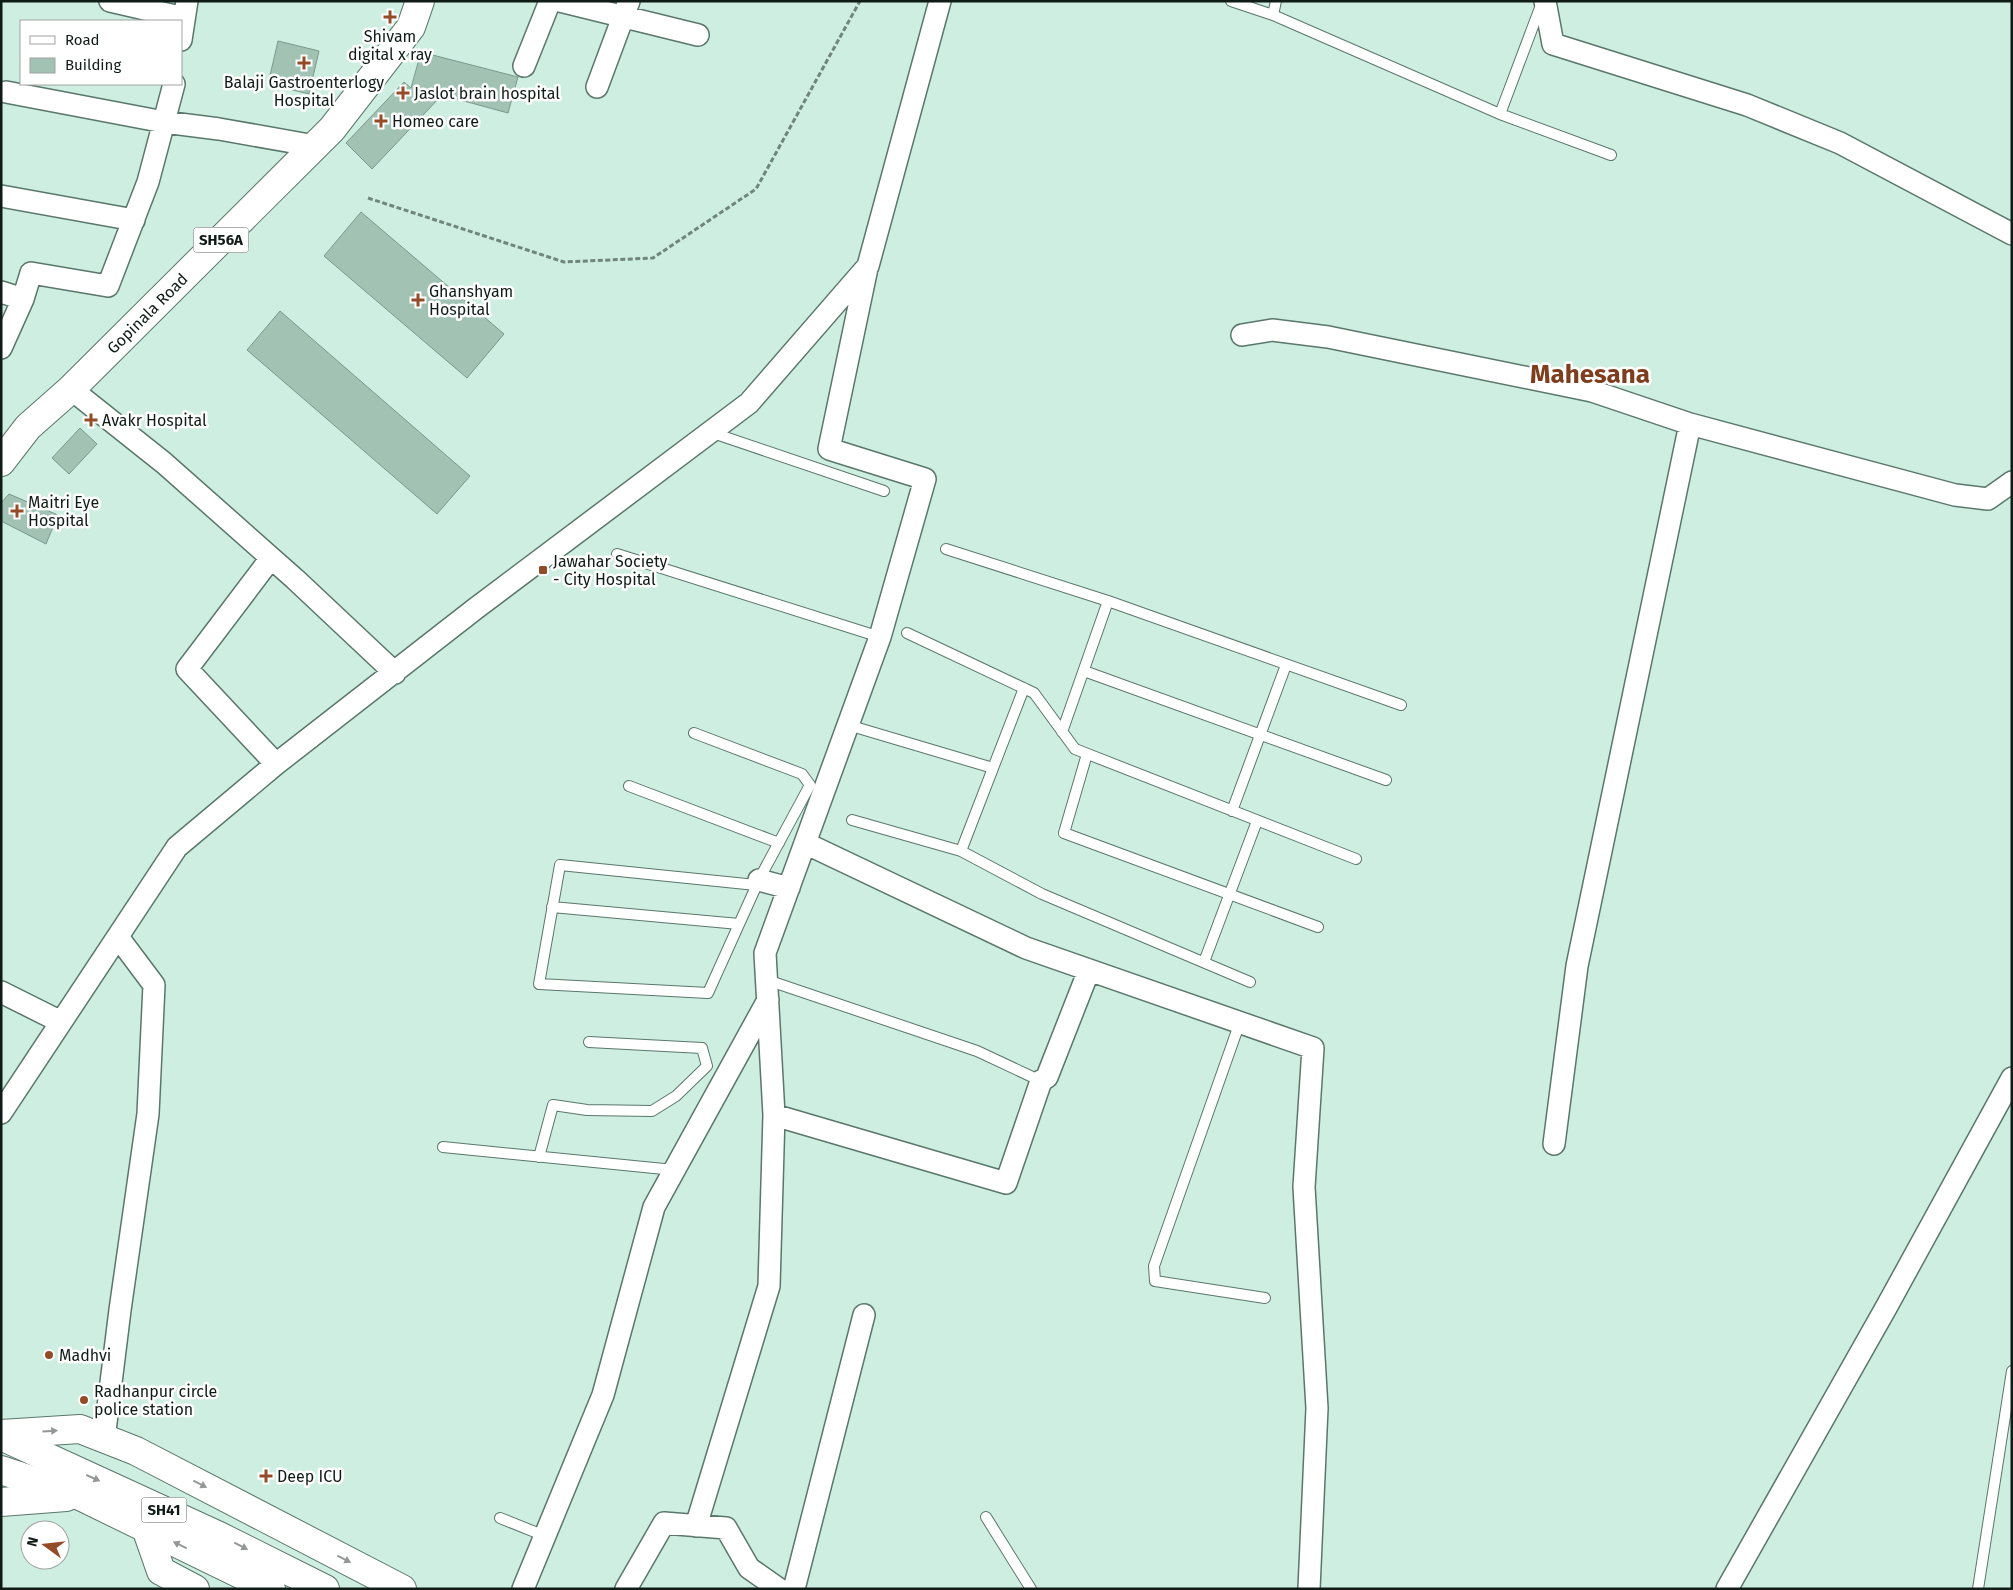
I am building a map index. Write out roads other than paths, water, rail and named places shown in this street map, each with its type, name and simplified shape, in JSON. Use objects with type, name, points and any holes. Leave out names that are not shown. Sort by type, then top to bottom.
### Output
[{"type":"main road","name":"Gopinala Road","points":[[1,462],[28,427],[70,389],[332,129],[411,27],[420,1]]},
{"type":"main road","points":[[1,1435],[80,1429],[136,1451],[402,1589]]},
{"type":"main road","name":"SH41","points":[[1,1435],[220,1536],[325,1589]]},
{"type":"main road","name":"SH41","points":[[1,1470],[80,1496],[271,1589]]},
{"type":"main road","points":[[1,1502],[80,1496]]},
{"type":"main road","points":[[146,1528],[161,1571],[196,1589]]},
{"type":"street","points":[[110,1],[185,10],[182,32]]},
{"type":"street","points":[[524,66],[550,1]]},
{"type":"street","points":[[560,1],[626,9],[698,35]]},
{"type":"street","points":[[696,1526],[769,1286],[774,1116],[765,953],[880,637],[925,480],[829,449],[868,266],[940,1]]},
{"type":"street","points":[[1544,1],[1553,44],[1747,105],[1831,139],[2012,234]]},
{"type":"street","points":[[597,87],[626,9]]},
{"type":"street","points":[[1,348],[31,273],[108,286],[148,182],[174,85]]},
{"type":"street","points":[[6,92],[164,122],[219,128],[315,146]]},
{"type":"street","points":[[1,196],[134,220]]},
{"type":"street","points":[[1,1113],[177,847],[276,764],[475,610],[749,403],[868,266]]},
{"type":"street","points":[[1,292],[22,299]]},
{"type":"street","points":[[1242,335],[1272,330],[1328,337],[1592,391],[1690,424],[1955,495],[1988,499],[2012,482]]},
{"type":"street","points":[[70,389],[164,463],[271,558],[395,673]]},
{"type":"street","points":[[1554,1144],[1578,966],[1690,424]]},
{"type":"street","points":[[271,558],[187,670],[276,764]]},
{"type":"street","points":[[805,843],[1026,948],[1313,1048],[1304,1186],[1317,1408],[1309,1589]]},
{"type":"street","points":[[759,880],[788,888]]},
{"type":"street","points":[[104,1439],[148,1114],[154,985],[118,937]]},
{"type":"street","points":[[774,1116],[1006,1183],[1041,1081],[1047,1077],[1089,970]]},
{"type":"street","points":[[522,1589],[603,1395],[654,1207],[767,990]]},
{"type":"street","points":[[1,992],[61,1022]]},
{"type":"street","points":[[1727,1589],[2012,1078]]},
{"type":"street","points":[[794,1589],[864,1315]]},
{"type":"street","points":[[626,1589],[664,1523],[726,1528],[749,1568],[779,1589]]},
{"type":"lane","points":[[1231,1],[1272,15],[1500,114],[1611,155]]},
{"type":"lane","points":[[1272,15],[1276,1]]},
{"type":"lane","points":[[1500,114],[1544,1]]},
{"type":"lane","points":[[710,432],[884,491]]},
{"type":"lane","points":[[946,549],[1108,601],[1401,705]]},
{"type":"lane","points":[[616,554],[880,637]]},
{"type":"lane","points":[[1062,732],[1108,601]]},
{"type":"lane","points":[[906,633],[1034,693],[1075,749],[1356,859]]},
{"type":"lane","points":[[1232,811],[1286,665]]},
{"type":"lane","points":[[1084,671],[1386,780]]},
{"type":"lane","points":[[961,851],[1024,688]]},
{"type":"lane","points":[[848,724],[993,768]]},
{"type":"lane","points":[[694,733],[802,774],[810,785],[759,880],[708,993],[539,984],[560,865],[756,885],[759,880]]},
{"type":"lane","points":[[1087,754],[1064,833],[1318,927]]},
{"type":"lane","points":[[629,786],[779,843]]},
{"type":"lane","points":[[852,820],[961,851],[1042,894],[1250,982]]},
{"type":"lane","points":[[1204,962],[1257,820]]},
{"type":"lane","points":[[552,907],[739,924]]},
{"type":"lane","points":[[767,990],[977,1051],[1041,1081]]},
{"type":"lane","points":[[1240,1022],[1154,1266],[1155,1281],[1264,1298]]},
{"type":"lane","points":[[539,1157],[552,1105],[587,1110],[652,1111],[676,1096],[707,1066],[702,1048],[589,1042]]},
{"type":"lane","points":[[443,1146],[674,1170]]},
{"type":"lane","points":[[1978,1589],[2012,1371]]},
{"type":"lane","points":[[986,1517],[1031,1589]]},
{"type":"lane","points":[[500,1518],[545,1536]]},
{"type":"place","name":"Shivam digital x ray","points":[[390,17]]},
{"type":"place","name":"Balaji Gastroenterlogy Hospital","points":[[304,63]]},
{"type":"place","name":"Jaslot brain hospital","points":[[403,93]]},
{"type":"place","name":"Homeo care","points":[[381,121]]},
{"type":"place","name":"Ghanshyam Hospital","points":[[418,300]]},
{"type":"place","name":"Avakr Hospital","points":[[91,420]]},
{"type":"place","name":"Maitri Eye Hospital","points":[[17,511]]},
{"type":"place","name":"Jawahar Society - City Hospital","points":[[543,570]]},
{"type":"place","name":"Madhvi","points":[[49,1355]]},
{"type":"place","name":"Radhanpur circle police station","points":[[84,1400]]},
{"type":"place","name":"Deep ICU","points":[[266,1476]]},
{"type":"district","name":"Mahesana","points":[[1590,374]]}]
